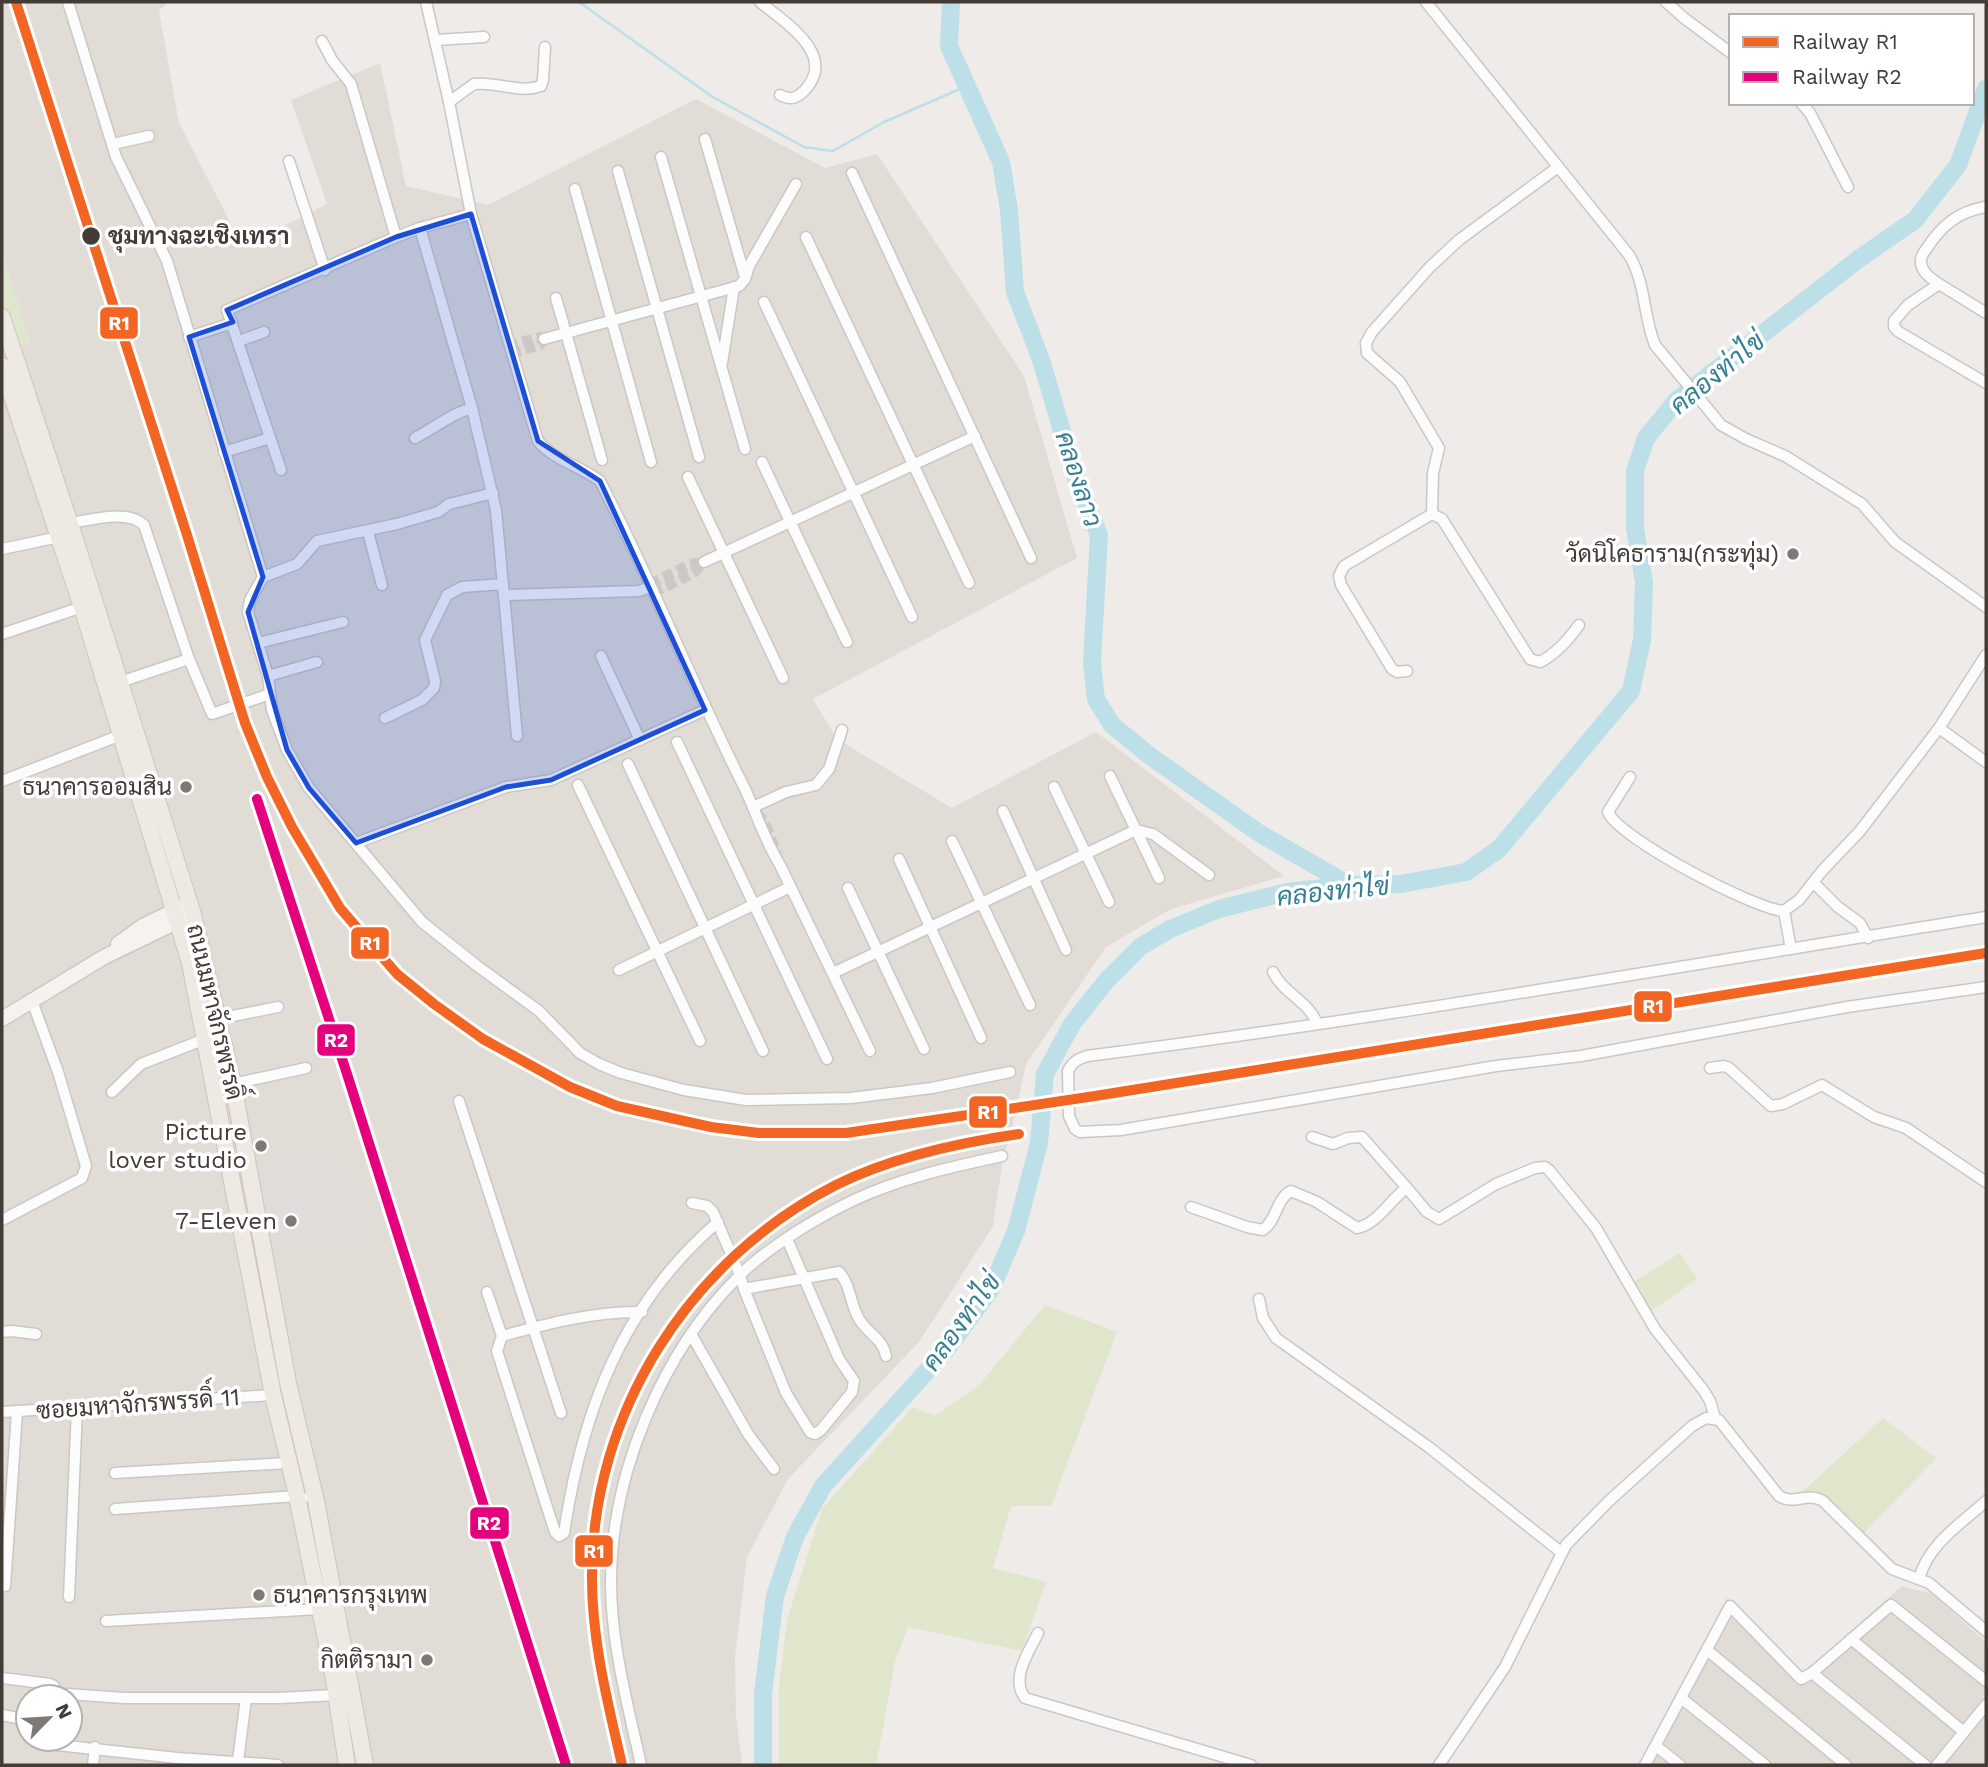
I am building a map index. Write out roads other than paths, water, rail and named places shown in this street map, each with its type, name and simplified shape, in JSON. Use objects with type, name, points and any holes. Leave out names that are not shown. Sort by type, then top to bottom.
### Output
[{"type":"main road","name":"ถนนมหาจักรพรรดิ์","points":[[2,317],[192,909],[233,1084],[288,1383],[316,1501],[365,1765]]},
{"type":"main road","name":"ถนนมหาจักรพรรดิ์","points":[[2,366],[82,607],[190,962],[273,1395],[297,1496],[336,1695],[347,1765]]},
{"type":"street","points":[[68,2],[127,182],[160,244],[263,577]]},
{"type":"street","points":[[426,2],[471,214],[538,441],[552,454],[600,481],[651,587],[705,710],[753,807],[765,840],[780,865],[870,1051]]},
{"type":"street","points":[[760,2],[800,36],[816,60],[815,72],[803,92],[788,99],[780,95]]},
{"type":"street","points":[[1426,2],[1635,266],[1655,345],[1712,416],[1732,432],[1785,456],[1861,505],[1895,542],[1986,607]]},
{"type":"street","points":[[1666,2],[1729,51]]},
{"type":"street","points":[[436,40],[484,37]]},
{"type":"street","points":[[322,41],[332,60],[351,84],[396,237]]},
{"type":"street","points":[[449,102],[474,84],[511,89],[541,86],[545,47]]},
{"type":"street","points":[[1803,105],[1810,113],[1848,187]]},
{"type":"street","points":[[113,144],[149,136]]},
{"type":"street","points":[[705,139],[745,279]]},
{"type":"street","points":[[660,157],[745,449]]},
{"type":"street","points":[[289,161],[324,270]]},
{"type":"street","points":[[1432,514],[1433,473],[1439,448],[1400,382],[1367,353],[1366,343],[1430,267],[1458,240],[1558,167]]},
{"type":"street","points":[[618,171],[699,457]]},
{"type":"street","points":[[852,173],[1031,558]]},
{"type":"street","points":[[544,339],[734,287],[745,279],[749,266],[796,184]]},
{"type":"street","points":[[575,188],[651,462]]},
{"type":"street","points":[[1985,207],[1959,215],[1948,222],[1922,255],[1920,262],[1924,271],[1939,284],[1986,313]]},
{"type":"street","points":[[281,470],[227,310],[396,237],[471,214]]},
{"type":"street","points":[[420,228],[472,408],[493,494],[517,736]]},
{"type":"street","points":[[806,237],[969,583]]},
{"type":"street","points":[[1939,284],[1899,314],[1894,321],[1894,327],[1986,383]]},
{"type":"street","points":[[721,366],[734,287]]},
{"type":"street","points":[[556,298],[602,460]]},
{"type":"street","points":[[764,302],[912,617]]},
{"type":"street","points":[[189,337],[232,323]]},
{"type":"street","points":[[239,341],[264,332]]},
{"type":"street","points":[[415,438],[458,412],[472,408]]},
{"type":"street","points":[[704,562],[975,436]]},
{"type":"street","points":[[224,452],[270,438]]},
{"type":"street","points":[[762,462],[847,642]]},
{"type":"street","points":[[688,477],[783,678]]},
{"type":"street","points":[[493,494],[449,504],[438,512],[368,532],[342,534],[317,541],[296,564],[263,577],[250,600],[248,612],[268,676],[272,710],[309,788],[422,922],[539,1011],[580,1053],[599,1065],[621,1073],[684,1090],[734,1098],[794,1100],[862,1097],[958,1083],[1010,1072]]},
{"type":"street","points":[[1432,514],[1442,519],[1530,659],[1534,662],[1546,659],[1573,635],[1579,625]]},
{"type":"street","points":[[1407,671],[1397,672],[1392,669],[1341,585],[1340,570],[1432,514]]},
{"type":"street","points":[[70,523],[135,517],[144,525],[189,659],[212,714],[270,694]]},
{"type":"street","points":[[368,532],[382,585]]},
{"type":"street","points":[[2,549],[59,537]]},
{"type":"street","points":[[385,718],[422,700],[434,688],[435,681],[425,640],[447,595],[462,587],[639,591],[651,587]]},
{"type":"street","points":[[2,634],[82,607]]},
{"type":"street","points":[[258,643],[343,622]]},
{"type":"street","points":[[1630,777],[1608,812],[1622,829],[1659,853],[1726,889],[1768,909],[1784,911],[1793,906],[1860,831],[1939,729],[1986,655]]},
{"type":"street","points":[[601,656],[640,740]]},
{"type":"street","points":[[120,682],[189,659]]},
{"type":"street","points":[[268,676],[317,662]]},
{"type":"street","points":[[356,843],[506,787],[551,780],[705,710]]},
{"type":"street","points":[[1939,729],[1986,762]]},
{"type":"street","points":[[753,807],[786,792],[816,785],[829,769],[842,730]]},
{"type":"street","points":[[2,781],[121,735]]},
{"type":"street","points":[[677,742],[827,1059]]},
{"type":"street","points":[[628,764],[763,1051]]},
{"type":"street","points":[[1110,776],[1159,878]]},
{"type":"street","points":[[578,785],[700,1041]]},
{"type":"street","points":[[1054,787],[1109,902]]},
{"type":"street","points":[[1003,811],[1066,950]]},
{"type":"street","points":[[832,973],[1136,830],[1153,834],[1209,876]]},
{"type":"street","points":[[952,841],[1030,1005]]},
{"type":"street","points":[[899,859],[981,1038]]},
{"type":"street","points":[[1814,883],[1838,907],[1860,923],[1868,937]]},
{"type":"street","points":[[619,970],[790,887]]},
{"type":"street","points":[[848,888],[923,1049]]},
{"type":"street","points":[[2,1019],[104,957],[143,926],[192,909]]},
{"type":"street","points":[[1784,911],[1791,950]]},
{"type":"street","points":[[1986,917],[1791,950],[1087,1056],[1077,1059],[1068,1071],[1068,1104],[1071,1124],[1080,1132],[1121,1130],[1496,1066],[1581,1056],[1847,1007],[1986,987]]},
{"type":"street","points":[[1273,972],[1282,986],[1310,1010],[1317,1023]]},
{"type":"street","points":[[2,1220],[85,1174],[86,1166],[70,1113],[32,1001]]},
{"type":"street","points":[[218,1019],[278,1007]]},
{"type":"street","points":[[112,1092],[141,1064],[205,1039]]},
{"type":"street","points":[[233,1084],[306,1068]]},
{"type":"street","points":[[1710,1068],[1730,1068],[1771,1106],[1783,1104],[1822,1085],[1874,1117],[1906,1128],[1986,1182]]},
{"type":"street","points":[[459,1101],[561,1413]]},
{"type":"street","points":[[1312,1137],[1333,1144],[1348,1138],[1362,1138],[1427,1212],[1439,1219],[1496,1184],[1535,1168],[1545,1167],[1595,1228],[1655,1328],[1704,1391],[1715,1418],[1725,1426],[1779,1496],[1791,1500],[1810,1496],[1823,1501],[1892,1569],[1919,1579],[1940,1591],[1986,1631]]},
{"type":"street","points":[[641,1765],[616,1646],[611,1584],[614,1537],[629,1465],[638,1438],[659,1391],[691,1335],[740,1275],[788,1239],[842,1206],[881,1188],[920,1175],[1002,1156]]},
{"type":"street","points":[[1191,1207],[1263,1230],[1269,1226],[1284,1196],[1292,1191],[1317,1202],[1357,1228],[1370,1223],[1407,1188]]},
{"type":"street","points":[[692,1203],[711,1209],[718,1222],[786,1393],[810,1432],[815,1434],[852,1392],[854,1381],[839,1359],[788,1239]]},
{"type":"street","points":[[486,1292],[502,1336],[497,1351],[555,1532],[561,1536],[564,1533],[578,1454],[595,1400],[619,1348],[680,1258],[718,1222]]},
{"type":"street","points":[[744,1289],[833,1271],[842,1275],[859,1320],[884,1345],[886,1356]]},
{"type":"street","points":[[1259,1299],[1263,1318],[1276,1338],[1430,1448],[1562,1553]]},
{"type":"street","points":[[502,1336],[613,1313],[642,1312]]},
{"type":"street","points":[[2,1332],[36,1334]]},
{"type":"street","points":[[691,1335],[748,1434],[774,1469]]},
{"type":"street","name":"ซอยมหาจักรพรรดิ์ 11","points":[[2,1412],[273,1395]]},
{"type":"street","points":[[69,1597],[77,1408]]},
{"type":"street","points":[[5,1586],[16,1412]]},
{"type":"street","points":[[1439,1765],[1505,1667],[1571,1539],[1609,1501],[1699,1421],[1715,1418]]},
{"type":"street","points":[[115,1473],[287,1463]]},
{"type":"street","points":[[115,1509],[297,1496],[316,1501]]},
{"type":"street","points":[[1919,1579],[1927,1557],[1986,1501]]},
{"type":"street","points":[[1645,1765],[1730,1606],[1801,1679],[1812,1673],[1891,1605],[1986,1681]]},
{"type":"street","points":[[106,1621],[319,1609]]},
{"type":"street","points":[[1038,1633],[1018,1679],[1019,1688],[1025,1698],[1251,1765]]},
{"type":"street","points":[[1851,1639],[1964,1732]]},
{"type":"street","points":[[1707,1650],[1846,1765]]},
{"type":"street","points":[[1812,1673],[1925,1765]]},
{"type":"street","points":[[2,1678],[38,1683]]},
{"type":"street","points":[[84,1696],[316,1698],[336,1695]]},
{"type":"street","points":[[238,1761],[246,1698]]},
{"type":"street","points":[[1681,1698],[1765,1765]]},
{"type":"street","points":[[1937,1765],[1986,1705]]},
{"type":"street","points":[[84,1746],[177,1761],[238,1761],[278,1765]]},
{"type":"street","points":[[1656,1746],[1680,1765]]},
{"type":"street","points":[[93,1765],[95,1747]]},
{"type":"waterway","points":[[579,2],[711,96],[804,147],[833,151],[884,122],[967,86]]},
{"type":"waterway","name":"คลองลาว","points":[[951,2],[949,46],[1001,162],[1009,210],[1015,292],[1041,360],[1075,475],[1099,535],[1092,663],[1096,699],[1112,725],[1150,756],[1259,833],[1349,885]]},
{"type":"waterway","name":"คลองท่าไข่","points":[[763,1765],[763,1694],[775,1596],[795,1537],[823,1486],[946,1350],[991,1289],[1016,1231],[1039,1143],[1045,1074],[1072,1024],[1107,980],[1140,947],[1170,929],[1219,909],[1287,892],[1349,885],[1401,884],[1466,872],[1499,849],[1631,691],[1642,640],[1644,582],[1635,528],[1635,471],[1646,438],[1677,400],[1860,258],[1915,220],[1958,165],[1986,89]]},
{"type":"tunnel","points":[[508,346],[539,337],[544,339]]},
{"type":"tunnel","points":[[511,354],[540,345],[544,339]]},
{"type":"tunnel","points":[[650,584],[690,564],[704,562]]},
{"type":"tunnel","points":[[653,593],[694,573],[704,562]]},
{"type":"tunnel","points":[[757,812],[766,825],[777,854]]},
{"type":"rail line","name":"R1","points":[[16,2],[245,723],[267,777],[292,827],[340,908],[397,974],[483,1039],[570,1087],[617,1106],[711,1127],[759,1133],[846,1133],[1095,1096],[1986,953]]},
{"type":"rail line","name":"R2","points":[[257,799],[566,1765]]},
{"type":"rail line","name":"R1","points":[[622,1765],[595,1626],[592,1578],[596,1517],[609,1457],[630,1401],[659,1347],[694,1298],[736,1254],[784,1216],[836,1185],[880,1166],[925,1152],[1019,1134]]},
{"type":"place","name":"ชุมทางฉะเชิงเทรา","points":[[91,236]]},
{"type":"place","name":"วัดนิโคธาราม(กระทุ่ม)","points":[[1793,554]]},
{"type":"place","name":"ธนาคารออมสิน","points":[[186,787]]},
{"type":"place","name":"Picture lover studio","points":[[261,1146]]},
{"type":"place","name":"7-Eleven","points":[[291,1221]]},
{"type":"place","name":"ธนาคารกรุงเทพ","points":[[259,1595]]},
{"type":"place","name":"กิตติรามา","points":[[427,1660]]}]
